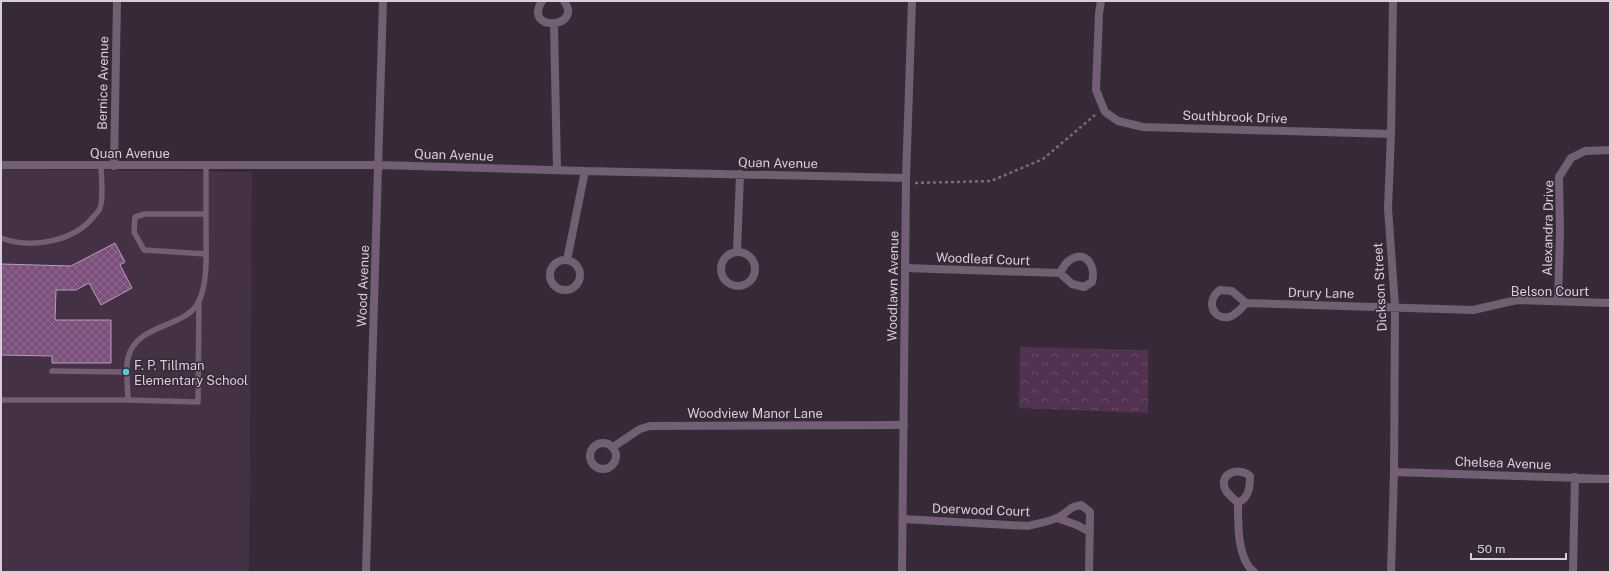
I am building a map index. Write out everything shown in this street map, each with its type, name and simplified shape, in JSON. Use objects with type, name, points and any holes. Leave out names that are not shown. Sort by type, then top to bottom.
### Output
[{"type":"street","name":"Bernice Avenue","points":[[114,166],[117,1]]},
{"type":"street","name":"Wood Avenue","points":[[366,572],[383,1]]},
{"type":"street","points":[[542,1],[539,6],[540,15],[545,22],[554,24],[563,21],[566,17],[567,8],[564,1]]},
{"type":"street","name":"Woodlawn Avenue","points":[[902,572],[906,180],[912,1]]},
{"type":"street","name":"Southbrook Drive","points":[[1102,1],[1099,13],[1096,90],[1105,112],[1118,121],[1143,127],[1391,134]]},
{"type":"street","name":"Dickson Street","points":[[1391,572],[1394,472],[1395,306],[1388,208],[1391,134],[1393,1]]},
{"type":"street","points":[[554,24],[556,170]]},
{"type":"street","name":"Alexandra Drive","points":[[1558,302],[1560,232],[1559,177],[1571,158],[1585,151],[1610,150]]},
{"type":"street","name":"Quan Avenue","points":[[1,165],[114,166],[378,164],[906,180]]},
{"type":"street","points":[[567,260],[585,171]]},
{"type":"street","points":[[737,251],[740,174]]},
{"type":"street","points":[[737,251],[748,255],[752,260],[755,271],[750,281],[739,286],[728,283],[724,279],[720,269],[723,259],[727,255],[737,251]]},
{"type":"street","name":"Woodleaf Court","points":[[905,268],[1060,274]]},
{"type":"street","name":"Belson Court","points":[[1395,306],[1473,310],[1517,300],[1610,303]]},
{"type":"street","name":"Drury Lane","points":[[1246,303],[1395,306]]},
{"type":"street","name":"Woodview Manor Lane","points":[[613,447],[640,429],[650,426],[904,425]]},
{"type":"street","name":"Chelsea Avenue","points":[[1394,472],[1610,479]]},
{"type":"street","points":[[1573,572],[1575,478]]},
{"type":"street","points":[[1238,503],[1238,527],[1242,553],[1254,572]]},
{"type":"street","name":"Doerwood Court","points":[[903,519],[1028,526],[1048,522],[1057,518],[1072,507],[1082,505],[1090,512],[1089,572]]},
{"type":"street","points":[[1057,518],[1077,525],[1090,532]]},
{"type":"lane","points":[[1,238],[12,242],[53,240],[70,235],[89,222],[100,209],[101,165]]},
{"type":"lane","points":[[1,400],[128,400],[198,402],[199,302],[204,282],[206,254],[206,165]]},
{"type":"lane","points":[[206,214],[145,214],[135,217],[134,232],[144,250],[206,254]]},
{"type":"lane","points":[[128,400],[127,359],[132,345],[142,336],[190,313],[199,302]]},
{"type":"lane","points":[[52,371],[128,372]]},
{"type":"path","points":[[906,180],[991,181],[1043,159],[1104,108]]},
{"type":"shaded area","name":"F. P. Tillman Elementary School","points":[[1,169],[252,172],[249,572],[1,572]]},
{"type":"green space","points":[[1020,347],[1148,350],[1148,413],[1019,408]]},
{"type":"building","name":"F. P. Tillman Elementary School","points":[[115,243],[125,262],[120,265],[132,288],[101,305],[89,283],[76,290],[56,290],[55,320],[111,320],[111,363],[52,363],[52,356],[1,355],[1,264],[71,266]]},
{"type":"place","name":"F. P. Tillman Elementary School","points":[[126,372]]}]
